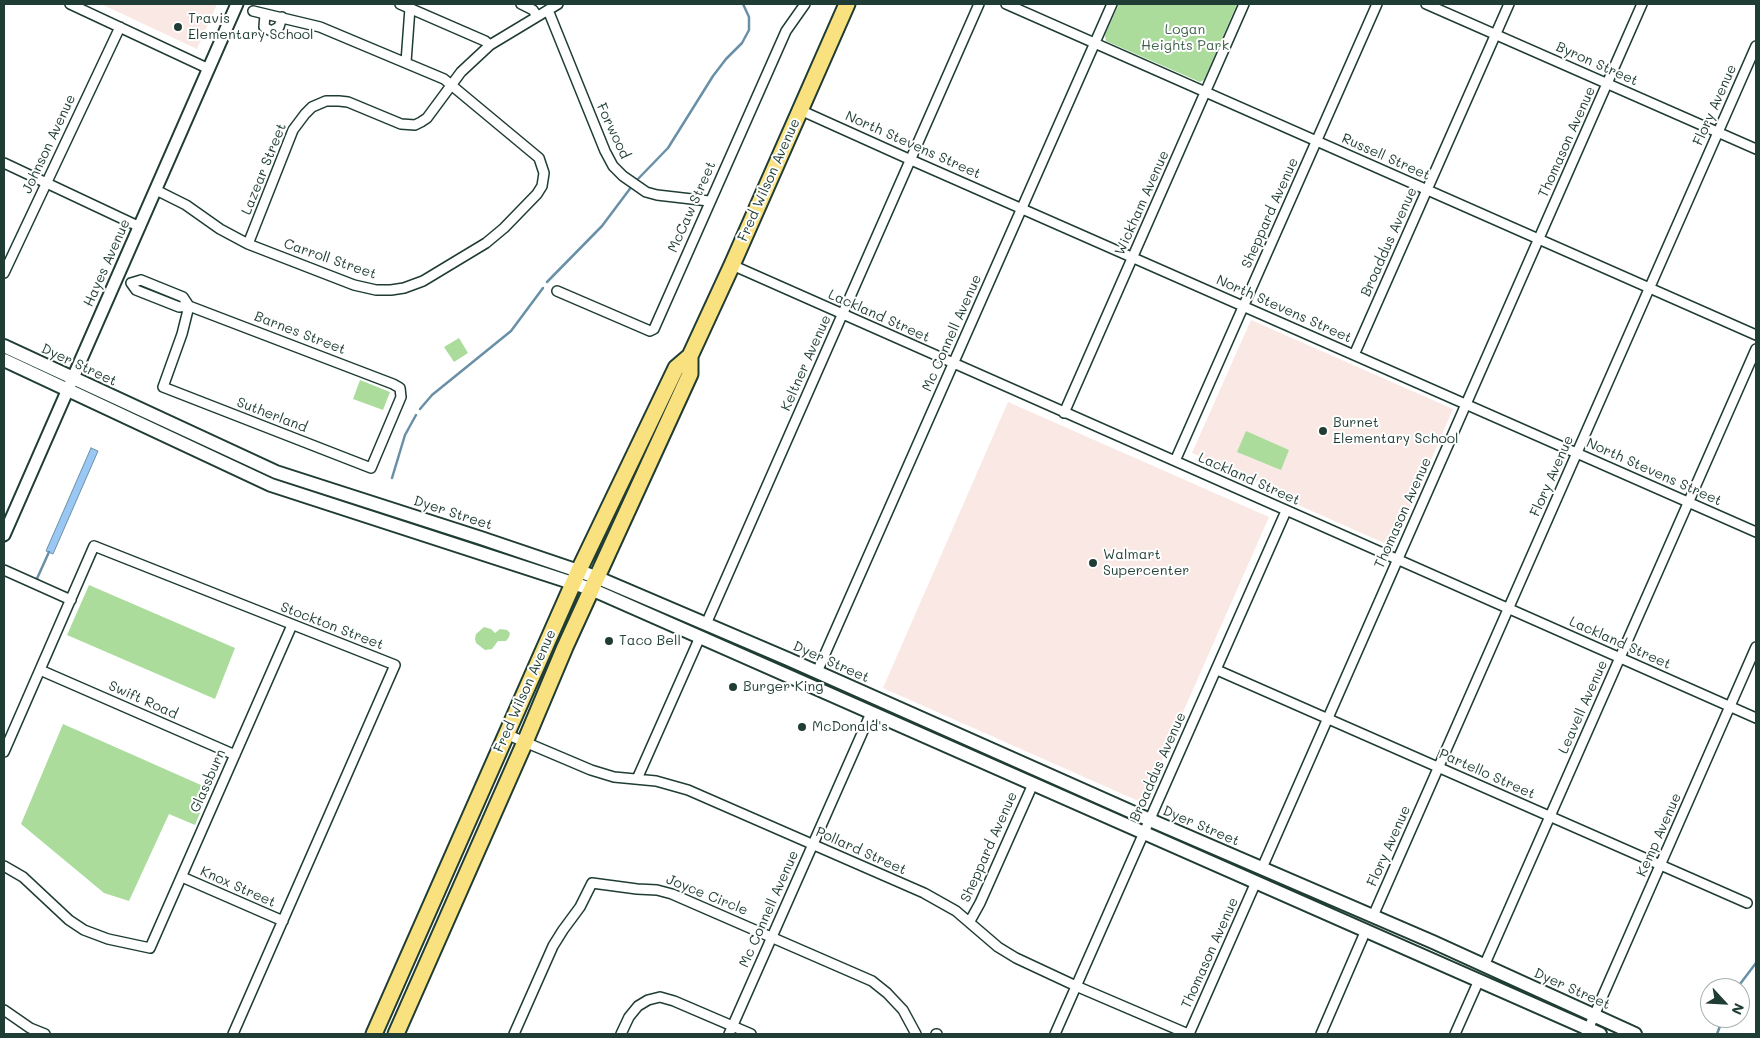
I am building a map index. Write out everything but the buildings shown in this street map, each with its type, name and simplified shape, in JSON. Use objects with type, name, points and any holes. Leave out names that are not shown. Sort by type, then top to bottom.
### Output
[{"type":"main road","name":"Fred Wilson Avenue","points":[[374,1034],[576,576],[676,368],[690,356],[847,4]]},
{"type":"main road","name":"Dyer Street","points":[[4,346],[69,384]]},
{"type":"main road","name":"Fred Wilson Avenue","points":[[396,1034],[593,583],[690,374],[690,356]]},
{"type":"main road","name":"Dyer Street","points":[[4,360],[69,384],[276,472],[576,576],[706,624],[1150,820],[1433,942],[1635,1034]]},
{"type":"main road","name":"Dyer Street","points":[[593,583],[700,637],[1321,910],[1592,1032]]},
{"type":"main road","points":[[700,637],[703,632],[707,632],[719,637],[735,638]]},
{"type":"main road","points":[[777,671],[783,669],[793,671],[810,678],[814,677],[817,672]]},
{"type":"main road","points":[[871,713],[876,708],[882,708],[906,717],[913,715]]},
{"type":"main road","points":[[988,764],[1001,763],[1031,775],[1036,774],[1039,770]]},
{"type":"main road","points":[[1321,910],[1330,908],[1362,920],[1367,920],[1373,916]]},
{"type":"main road","points":[[1366,930],[1373,926],[1378,926],[1412,941],[1426,945],[1433,942]]},
{"type":"street","points":[[70,4],[209,69]]},
{"type":"street","name":"Hayes Avenue","points":[[4,535],[237,4]]},
{"type":"street","points":[[400,4],[485,41],[490,45]]},
{"type":"street","points":[[521,4],[533,10],[537,16]]},
{"type":"street","name":"Lazear Street","points":[[248,244],[293,130],[312,107],[326,101],[348,102],[401,124],[414,125],[426,118],[451,84],[490,45],[558,4]]},
{"type":"street","name":"McCaw Street","points":[[557,291],[650,331],[653,330],[786,31],[805,4]]},
{"type":"street","name":"Keltner Avenue","points":[[706,624],[979,4]]},
{"type":"street","name":"Russell Street","points":[[1006,4],[1756,335]]},
{"type":"street","name":"Mc Connell Avenue","points":[[817,672],[1112,4]]},
{"type":"street","name":"Wickham Avenue","points":[[1064,413],[1244,4]]},
{"type":"street","name":"Sheppard Avenue","points":[[1174,461],[1377,4]]},
{"type":"street","name":"Byron Street","points":[[1426,4],[1756,149]]},
{"type":"street","name":"Broaddus Avenue","points":[[1354,355],[1509,4]]},
{"type":"street","name":"Thomason Avenue","points":[[1262,868],[1642,4]]},
{"type":"street","points":[[406,62],[410,8]]},
{"type":"street","name":"Forwood","points":[[548,10],[605,151],[613,166],[623,176],[646,192],[710,201]]},
{"type":"street","points":[[253,11],[320,27],[436,75],[451,84]]},
{"type":"street","points":[[265,14],[264,27],[270,31],[279,27],[282,17]]},
{"type":"street","name":"Johnson Avenue","points":[[4,273],[120,27]]},
{"type":"street","name":"Flory Avenue","points":[[1373,916],[1756,46]]},
{"type":"street","name":"Carroll Street","points":[[156,190],[248,244],[354,285],[376,290],[391,290],[423,282],[492,238],[537,194],[543,182],[543,165],[540,158],[451,84]]},
{"type":"street","name":"North Stevens Street","points":[[800,110],[1756,532]]},
{"type":"street","points":[[4,163],[140,227]]},
{"type":"street","name":"Lackland Street","points":[[732,265],[1756,718]]},
{"type":"street","name":"Barnes Street","points":[[117,278],[131,283],[136,290],[179,307],[189,306],[400,388]]},
{"type":"street","name":"Sutherland","points":[[189,306],[182,334],[163,387],[371,468],[401,397],[400,388]]},
{"type":"street","name":"Leavell Avenue","points":[[1484,966],[1756,349]]},
{"type":"street","name":"Broaddus Avenue","points":[[1054,1034],[1286,511]]},
{"type":"street","name":"Stockton Street","points":[[4,752],[94,546],[395,665],[233,1034]]},
{"type":"street","points":[[4,570],[71,600]]},
{"type":"street","name":"Glassburn","points":[[4,866],[23,877],[69,920],[84,930],[150,948],[292,625]]},
{"type":"street","points":[[637,779],[700,637]]},
{"type":"street","name":"Kemp Avenue","points":[[1592,1032],[1594,1016],[1756,647]]},
{"type":"street","name":"Swift Road","points":[[40,670],[235,755]]},
{"type":"street","name":"Partello Street","points":[[1216,670],[1747,903]]},
{"type":"street","name":"Mc Connell Avenue","points":[[731,1030],[871,713]]},
{"type":"street","name":"Pollard Street","points":[[506,734],[591,770],[614,777],[656,781],[688,790],[813,844],[942,902],[970,921],[998,947],[1016,958],[1188,1034]]},
{"type":"street","name":"Sheppard Avenue","points":[[970,921],[980,903],[1033,784]]},
{"type":"street","name":"Knox Street","points":[[182,877],[283,921]]},
{"type":"street","name":"Thomason Avenue","points":[[1188,1034],[1256,882]]},
{"type":"street","name":"Joyce Circle","points":[[514,1034],[553,946],[580,907],[592,883],[657,890],[672,894],[872,981],[903,1010],[916,1034]]},
{"type":"street","points":[[1321,1034],[1366,930]]},
{"type":"street","points":[[1455,1034],[1479,980]]},
{"type":"street","points":[[621,1034],[629,1017],[638,1006],[648,1000],[660,997],[674,1001],[731,1030],[751,1034]]},
{"type":"street","points":[[4,1010],[30,1028],[45,1034]]},
{"type":"shaded area","name":"Travis Elementary School","points":[[101,4],[217,4],[197,49]]},
{"type":"shaded area","name":"Burnet Elementary School","points":[[1251,320],[1453,409],[1394,545],[1391,546],[1296,504],[1294,497],[1192,453]]},
{"type":"shaded area","points":[[1008,402],[1269,517],[1143,803],[883,688]]},
{"type":"green space","name":"Logan Heights Park","points":[[1119,4],[1237,4],[1204,80],[1200,82],[1106,41],[1105,35]]},
{"type":"green space","points":[[459,338],[468,353],[454,362],[444,347]]},
{"type":"green space","points":[[360,380],[390,392],[383,410],[353,399]]},
{"type":"green space","points":[[1246,431],[1289,450],[1281,470],[1237,452]]},
{"type":"green space","points":[[89,585],[235,648],[215,699],[67,635]]},
{"type":"green space","points":[[484,627],[491,629],[495,633],[500,629],[507,630],[510,633],[509,637],[506,641],[498,641],[492,649],[485,650],[476,643],[475,639],[476,634]]},
{"type":"green space","points":[[63,724],[210,789],[195,825],[169,814],[129,901],[104,893],[21,824]]},
{"type":"water","points":[[91,448],[98,451],[53,554],[46,551]]},
{"type":"waterway","points":[[636,181],[668,148],[713,76],[742,43],[749,30],[749,17],[743,4]]},
{"type":"waterway","points":[[547,282],[602,226],[632,186]]},
{"type":"waterway","points":[[420,409],[432,395],[511,331],[543,288]]},
{"type":"waterway","points":[[392,478],[405,435],[416,415]]},
{"type":"waterway","points":[[35,583],[49,552]]},
{"type":"waterway","points":[[1745,978],[1756,963]]},
{"type":"waterway","points":[[1717,1034],[1719,1028]]},
{"type":"place","name":"Travis Elementary School","points":[[178,27]]},
{"type":"place","name":"Burnet Elementary School","points":[[1323,431]]},
{"type":"place","name":"Walmart Supercenter","points":[[1093,563]]},
{"type":"place","name":"Taco Bell","points":[[609,641]]},
{"type":"place","name":"Burger King","points":[[733,687]]},
{"type":"place","name":"McDonald's","points":[[802,727]]}]
